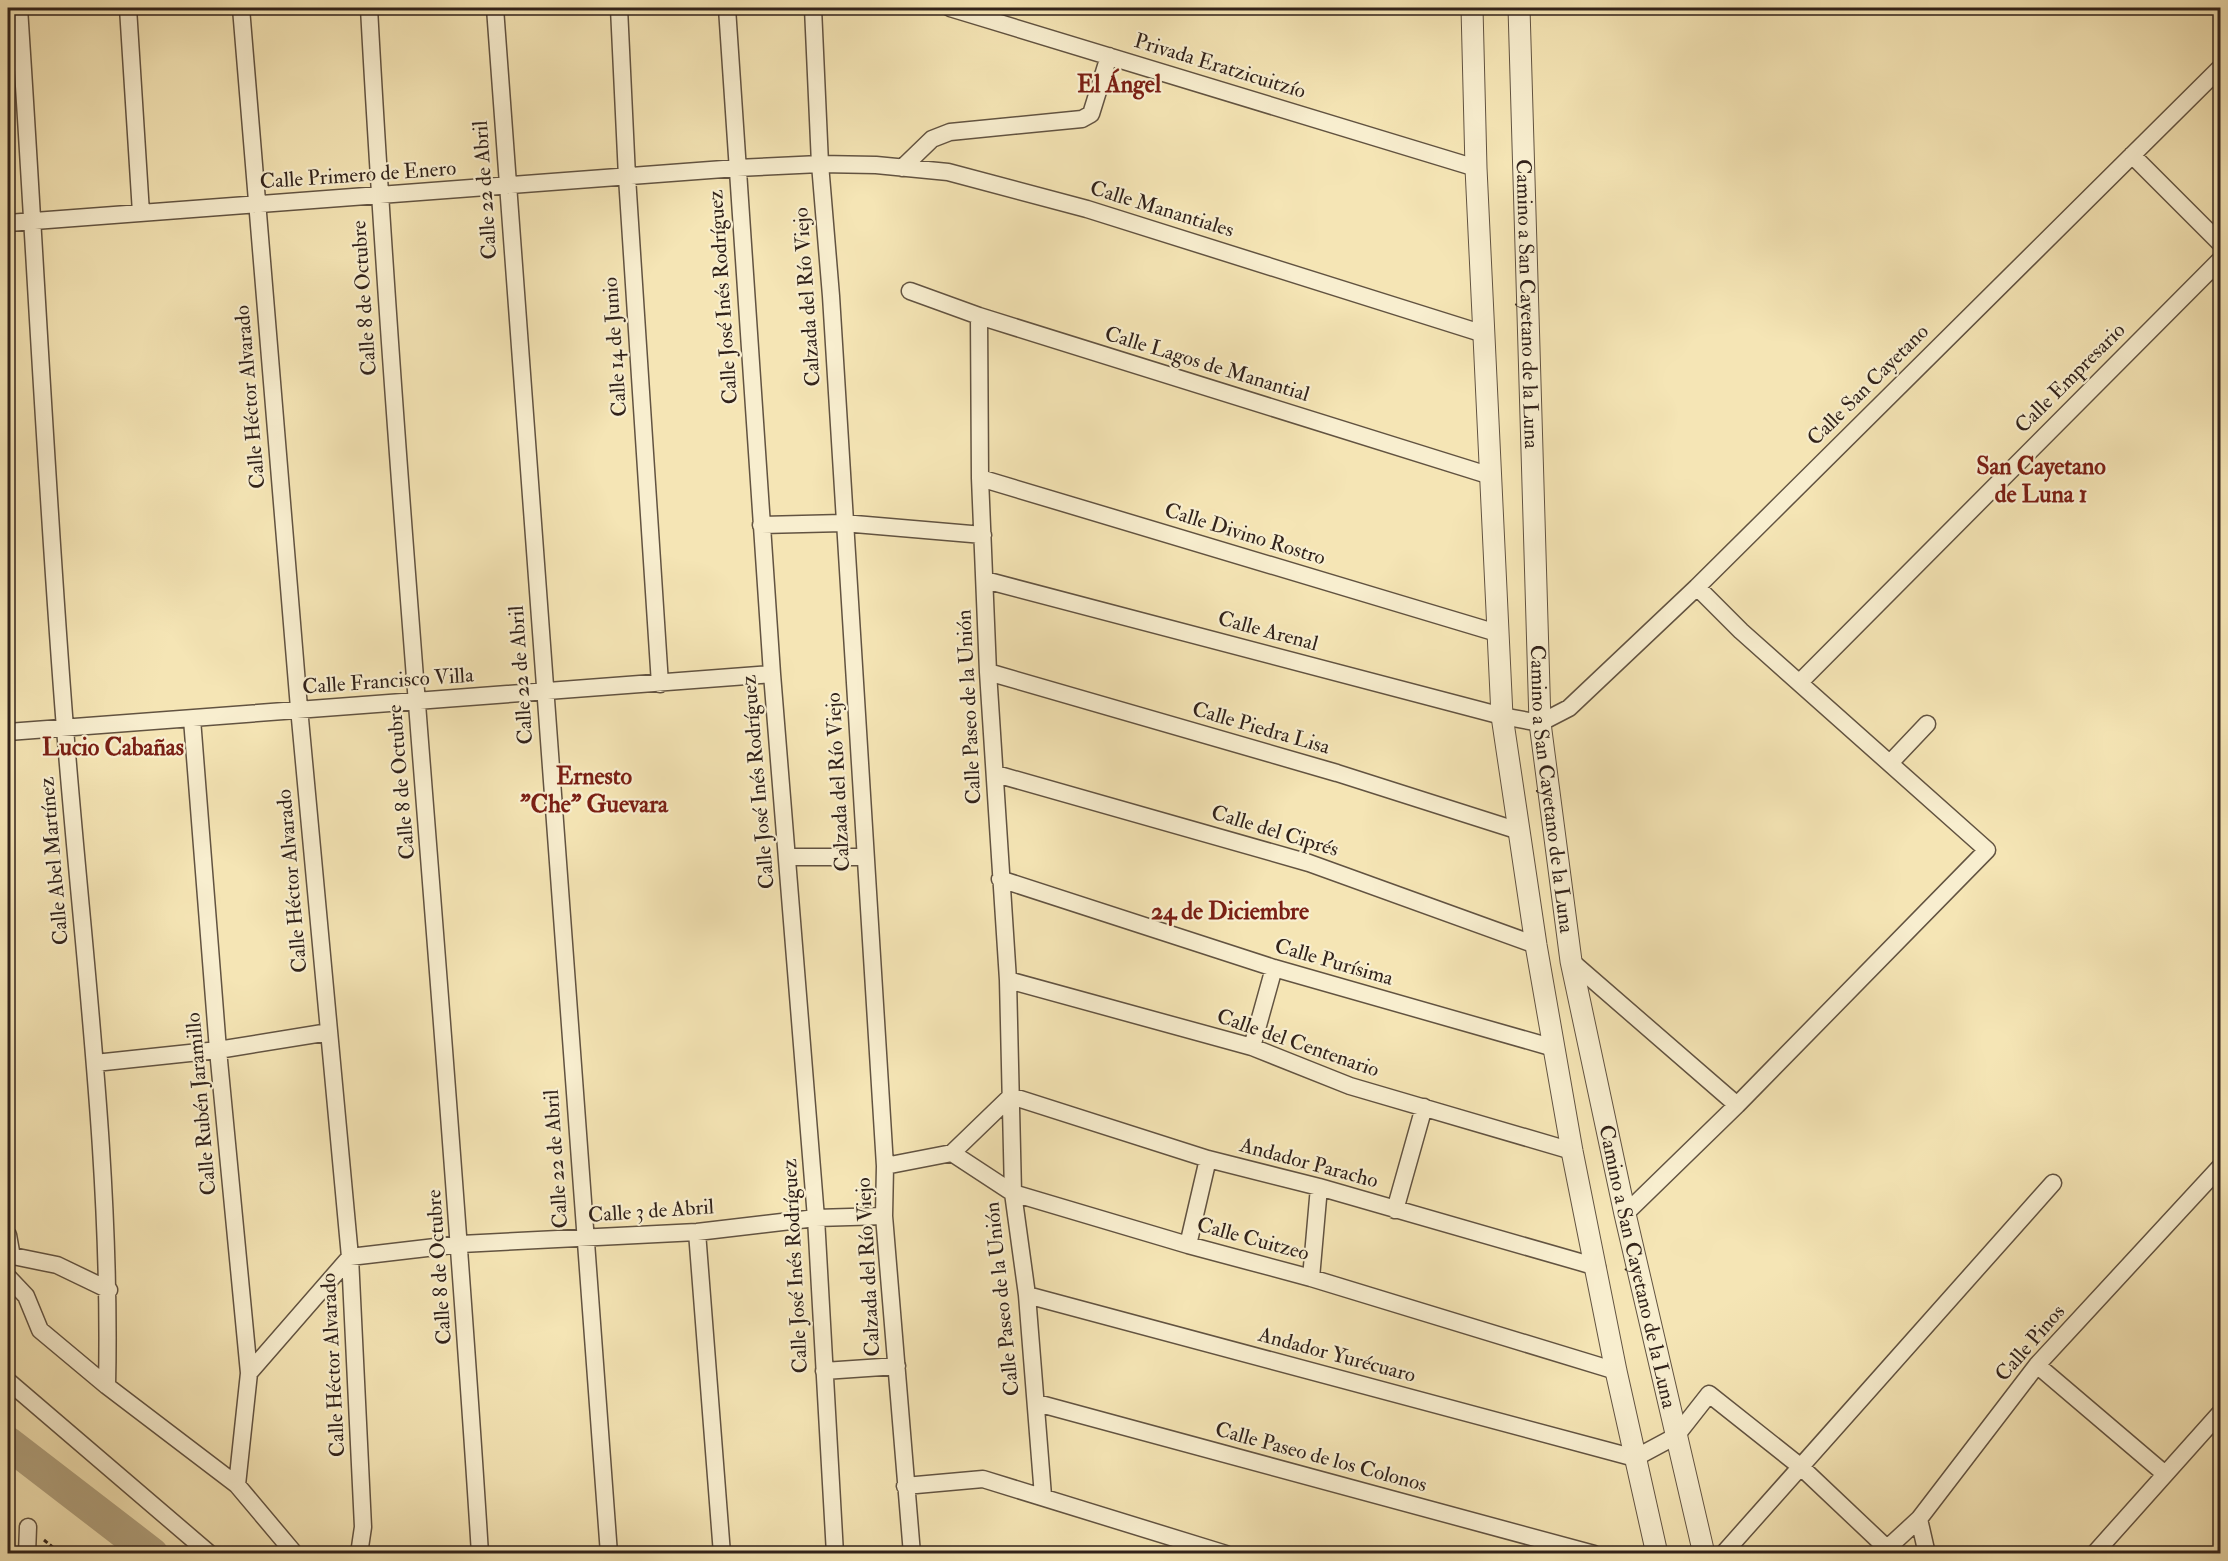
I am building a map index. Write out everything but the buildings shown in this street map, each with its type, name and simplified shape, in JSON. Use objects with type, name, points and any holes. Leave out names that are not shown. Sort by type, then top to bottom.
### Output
[{"type":"street","name":"Calle Abel Martínez","points":[[19,8],[65,728],[95,1063],[109,1290],[107,1386]]},
{"type":"street","points":[[128,8],[141,213]]},
{"type":"street","name":"Calle Héctor Alvarado","points":[[241,8],[299,708],[350,1257],[363,1516],[359,1554]]},
{"type":"street","name":"Calle 8 de Octubre","points":[[369,8],[379,194],[461,1244],[480,1554]]},
{"type":"street","name":"Calle 22 de Abril","points":[[495,8],[609,1554]]},
{"type":"street","name":"Calle 14 de Junio","points":[[619,8],[627,177],[660,684]]},
{"type":"street","name":"Calle José Inés Rodríguez","points":[[727,8],[761,525],[816,1218],[835,1554]]},
{"type":"street","name":"Calzada del Río Viejo","points":[[813,8],[820,164],[831,296],[843,524],[885,1166],[884,1216],[912,1554]]},
{"type":"street","name":"Privada Eratzicuitzío","points":[[950,8],[1476,168]]},
{"type":"street","name":"Camino a San Cayetano de la Luna","points":[[1472,8],[1476,168],[1502,716],[1536,945],[1572,1150],[1616,1371],[1657,1554]]},
{"type":"street","name":"Camino a San Cayetano de la Luna","points":[[1519,8],[1540,723],[1571,961],[1625,1215],[1704,1554]]},
{"type":"street","points":[[902,168],[932,139],[950,132],[1082,119],[1091,114],[1109,56]]},
{"type":"street","name":"Calle San Cayetano","points":[[1540,723],[1569,708],[1697,587],[2220,68]]},
{"type":"street","points":[[2132,155],[2220,243]]},
{"type":"street","name":"Calle Primero de Enero","points":[[8,223],[379,194],[820,164]]},
{"type":"street","name":"Calle Manantiales","points":[[820,164],[948,172],[1088,209],[1484,334]]},
{"type":"street","name":"Calle Empresario","points":[[1800,682],[2220,260]]},
{"type":"street","name":"Calle Lagos de Manantial","points":[[910,291],[979,316],[1491,476]]},
{"type":"street","name":"Calle Paseo de la Unión","points":[[979,316],[980,478],[988,672],[1008,980],[1013,1193],[1027,1295],[1043,1496]]},
{"type":"street","name":"Calle Divino Rostro","points":[[980,478],[1497,633]]},
{"type":"street","points":[[761,525],[843,524],[983,535]]},
{"type":"street","name":"Calle Arenal","points":[[985,580],[1502,716],[1540,723]]},
{"type":"street","points":[[1625,1215],[1737,1105],[1987,850],[1697,587]]},
{"type":"street","name":"Calle Piedra Lisa","points":[[988,672],[1337,773],[1520,831]]},
{"type":"street","name":"Calle Francisco Villa","points":[[8,732],[192,719],[299,708],[545,693],[772,674]]},
{"type":"street","name":"Calle Rubén Jaramillo","points":[[192,719],[218,1050],[249,1373],[237,1485]]},
{"type":"street","points":[[1890,763],[1927,724]]},
{"type":"street","name":"Calle del Ciprés","points":[[996,774],[1309,864],[1536,945]]},
{"type":"street","points":[[787,857],[865,857]]},
{"type":"street","name":"Calle Purísima","points":[[1000,879],[1274,968],[1554,1048]]},
{"type":"street","points":[[1571,961],[1737,1105]]},
{"type":"street","points":[[1252,1047],[1274,968]]},
{"type":"street","name":"Calle del Centenario","points":[[1008,980],[1252,1047],[1350,1086],[1572,1150]]},
{"type":"street","points":[[95,1063],[218,1050],[329,1032]]},
{"type":"street","points":[[885,1166],[952,1153],[1011,1096]]},
{"type":"street","name":"Andador Paracho","points":[[1011,1096],[1208,1159],[1319,1187],[1597,1267]]},
{"type":"street","points":[[1395,1210],[1424,1107]]},
{"type":"street","name":"Calle Cuitzeo","points":[[952,1153],[1013,1193],[1188,1245],[1311,1278],[1616,1371]]},
{"type":"street","points":[[1188,1245],[1208,1159]]},
{"type":"street","name":"Calle Pinos","points":[[1887,1552],[1919,1519],[2037,1365],[2220,1167]]},
{"type":"street","points":[[1728,1552],[2053,1184]]},
{"type":"street","points":[[1311,1278],[1319,1187]]},
{"type":"street","name":"Calle 3 de Abril","points":[[350,1257],[461,1244],[697,1232],[816,1218],[884,1216]]},
{"type":"street","points":[[697,1232],[722,1554]]},
{"type":"street","points":[[8,1235],[10,1256],[57,1265],[109,1290]]},
{"type":"street","points":[[249,1373],[350,1257]]},
{"type":"street","points":[[8,1277],[26,1296],[40,1330],[107,1386],[237,1485],[295,1554]]},
{"type":"street","name":"Andador Yurécuaro","points":[[1027,1295],[1635,1458]]},
{"type":"street","points":[[2037,1365],[2165,1474]]},
{"type":"street","points":[[824,1371],[897,1366]]},
{"type":"street","points":[[8,1381],[210,1554]]},
{"type":"street","points":[[1635,1458],[1676,1436],[1709,1394],[1801,1467],[1887,1552]]},
{"type":"street","name":"Calle Paseo de los Colonos","points":[[1037,1403],[1594,1554]]},
{"type":"street","points":[[2094,1554],[2220,1413]]},
{"type":"street","points":[[905,1486],[983,1479],[1226,1554]]},
{"type":"street","points":[[1919,1519],[1927,1554]]},
{"type":"street","points":[[27,1554],[28,1527]]},
{"type":"waterway","points":[[8,1443],[152,1554]]},
{"type":"district","name":"El Ángel","points":[[1119,84]]},
{"type":"district","name":"San Cayetano de Luna 1","points":[[2041,480]]},
{"type":"district","name":"Lucio Cabañas","points":[[113,747]]},
{"type":"district","name":"Ernesto \"Che\" Guevara","points":[[594,790]]},
{"type":"district","name":"24 de Diciembre","points":[[1230,911]]}]
